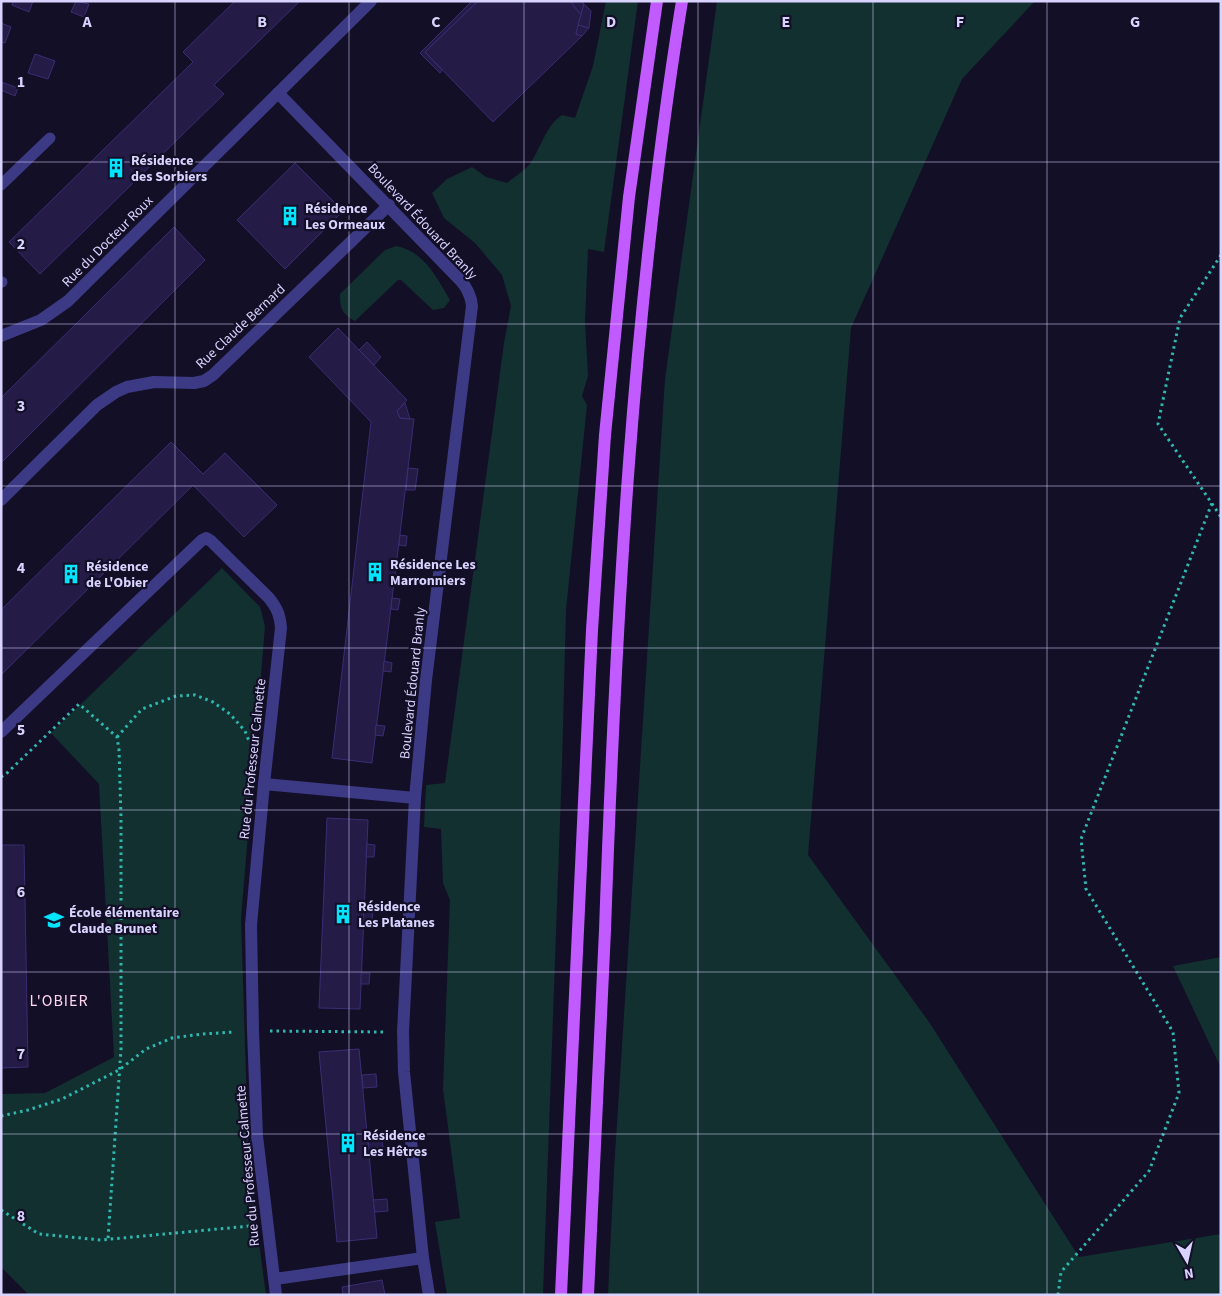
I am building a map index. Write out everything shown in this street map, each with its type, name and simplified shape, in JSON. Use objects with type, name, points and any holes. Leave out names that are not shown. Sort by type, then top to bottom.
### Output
[{"type":"main road","points":[[561,1295],[591,647],[605,435],[629,197],[657,1]]},
{"type":"main road","points":[[588,1295],[616,650],[629,447],[653,205],[682,1]]},
{"type":"street","name":"Rue du Docteur Roux","points":[[1,336],[41,320],[68,301],[371,1]]},
{"type":"street","name":"Boulevard Édouard Branly","points":[[278,93],[461,281],[468,290],[472,306],[426,680],[415,798],[403,1032],[404,1072],[423,1258],[429,1295]]},
{"type":"street","name":"Rue Claude Bernard","points":[[1,500],[97,405],[116,392],[127,387],[154,382],[194,383],[204,381],[213,375],[389,206]]},
{"type":"street","name":"Rue du Professeur Calmette","points":[[1,732],[206,538],[276,607],[280,616],[281,628],[252,910],[253,1031],[257,1136],[276,1295]]},
{"type":"street","points":[[264,784],[415,798]]},
{"type":"street","points":[[275,1279],[423,1258]]},
{"type":"lane","points":[[1,185],[50,138]]},
{"type":"path","points":[[1221,255],[1180,318],[1158,424],[1221,516]]},
{"type":"path","points":[[1058,1295],[1061,1272],[1149,1171],[1179,1093],[1173,1032],[1086,888],[1081,839],[1212,503]]},
{"type":"path","points":[[117,737],[142,709],[176,696],[195,696],[213,702],[230,714],[245,730],[255,759],[266,760]]},
{"type":"path","points":[[1,777],[8,773],[79,704],[117,737],[121,818],[121,1049],[108,1240]]},
{"type":"path","points":[[1,1116],[62,1099],[119,1070],[146,1050],[172,1038],[253,1031],[403,1032]]},
{"type":"path","points":[[1,1210],[39,1234],[108,1240],[267,1225]]},
{"type":"green space","points":[[606,1],[638,1],[604,252],[588,249],[585,322],[588,376],[582,396],[587,405],[566,610],[543,1295],[447,1295],[435,1222],[460,1218],[443,1089],[450,900],[443,883],[441,829],[424,827],[426,785],[445,783],[504,343],[511,306],[502,275],[475,243],[444,218],[432,193],[447,179],[472,167],[486,177],[507,183],[529,165],[547,131],[556,120],[562,115],[575,118],[593,66]]},
{"type":"green space","points":[[717,1],[1035,1],[962,79],[851,328],[808,855],[929,1022],[1079,1257],[1221,1234],[1221,1295],[608,1295],[614,1170],[665,379]]},
{"type":"green space","points":[[396,246],[414,253],[422,259],[435,275],[450,300],[444,308],[433,310],[401,280],[398,280],[355,321],[347,316],[343,310],[340,294],[385,250]]},
{"type":"green space","points":[[222,568],[260,607],[265,626],[241,919],[249,1167],[266,1295],[29,1295],[1,1267],[1,1094],[45,1093],[114,1057],[99,784],[51,733]]},
{"type":"green space","points":[[1221,957],[1221,1068],[1173,966]]},
{"type":"building","points":[[13,1],[33,1],[29,12],[12,5]]},
{"type":"building","points":[[76,1],[89,4],[84,17],[71,12]]},
{"type":"building","name":"Résidence des Sorbiers","points":[[235,1],[300,1],[214,85],[224,94],[40,274],[9,242],[193,62],[183,52]]},
{"type":"building","points":[[472,1],[478,1],[425,52],[442,70],[440,73],[420,53]]},
{"type":"building","points":[[478,1],[570,1],[581,15],[576,34],[582,36],[493,122],[425,52]]},
{"type":"building","points":[[570,1],[581,1],[584,4],[581,15]]},
{"type":"building","points":[[584,4],[591,11],[589,28],[578,25]]},
{"type":"building","points":[[1,23],[11,27],[5,43],[1,42]]},
{"type":"building","points":[[578,25],[589,28],[582,36],[576,34]]},
{"type":"building","points":[[35,54],[55,61],[48,79],[28,73]]},
{"type":"building","points":[[1,82],[18,88],[15,96],[1,90]]},
{"type":"building","name":"Résidence Les Ormeaux","points":[[295,163],[343,211],[285,269],[237,220]]},
{"type":"building","points":[[174,227],[205,260],[1,463],[1,398]]},
{"type":"building","name":"Résidence Les Marronniers","points":[[338,328],[407,400],[397,411],[400,418],[414,419],[372,763],[332,758],[371,422],[309,357]]},
{"type":"building","points":[[367,342],[381,357],[374,365],[359,350]]},
{"type":"building","points":[[405,403],[410,419],[400,418],[397,411]]},
{"type":"building","name":"Résidence de L'Obier","points":[[171,442],[203,474],[225,453],[277,505],[244,537],[193,485],[1,675],[1,610]]},
{"type":"building","points":[[408,468],[418,469],[415,490],[406,490]]},
{"type":"building","points":[[400,535],[407,536],[406,546],[399,545]]},
{"type":"building","points":[[392,598],[400,599],[398,610],[391,609]]},
{"type":"building","points":[[384,661],[392,663],[391,672],[383,671]]},
{"type":"building","points":[[376,725],[385,726],[383,736],[375,735]]},
{"type":"building","name":"Résidence Les Platanes","points":[[327,818],[368,820],[360,1009],[319,1008]]},
{"type":"building","points":[[367,844],[375,845],[374,857],[366,857]]},
{"type":"building","points":[[1,845],[24,845],[28,1067],[1,1068]]},
{"type":"building","points":[[364,909],[373,909],[372,920],[363,920]]},
{"type":"building","points":[[361,973],[370,973],[369,984],[361,984]]},
{"type":"building","name":"Résidence Les Hêtres","points":[[359,1049],[377,1238],[337,1242],[319,1052]]},
{"type":"building","points":[[376,1074],[377,1087],[363,1088],[362,1075]]},
{"type":"building","points":[[381,1135],[383,1147],[369,1149],[368,1137]]},
{"type":"building","points":[[387,1199],[388,1211],[375,1212],[373,1200]]},
{"type":"building","points":[[382,1280],[385,1295],[343,1295],[342,1287]]},
{"type":"place","name":"Résidence des Sorbiers","points":[[116,168]]},
{"type":"place","name":"Résidence Les Ormeaux","points":[[290,216]]},
{"type":"place","name":"Résidence Les Marronniers","points":[[375,572]]},
{"type":"place","name":"Résidence de L'Obier","points":[[71,574]]},
{"type":"place","name":"Résidence Les Platanes","points":[[343,914]]},
{"type":"place","name":"École élémentaire Claude Brunet","points":[[54,920]]},
{"type":"place","name":"Résidence Les Hêtres","points":[[348,1143]]},
{"type":"district","name":"L'OBIER","points":[[59,1000]]}]
